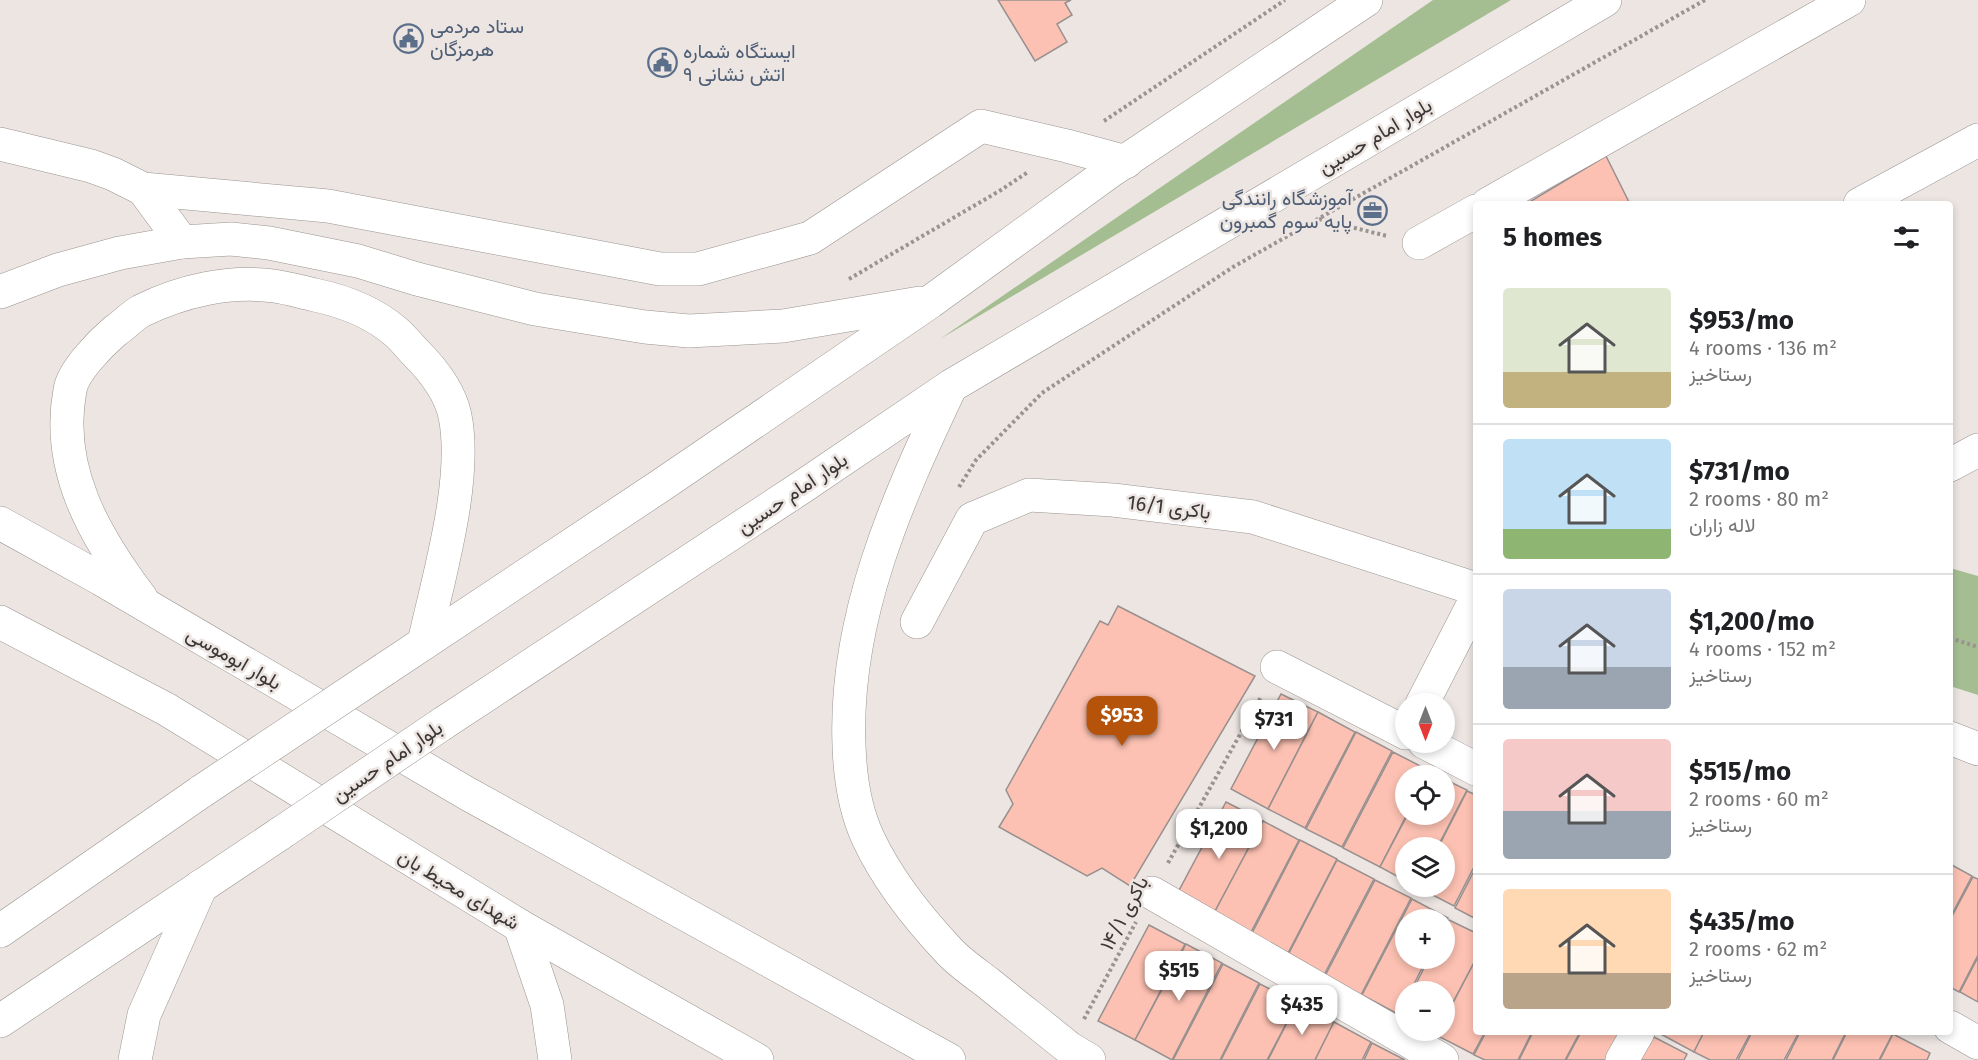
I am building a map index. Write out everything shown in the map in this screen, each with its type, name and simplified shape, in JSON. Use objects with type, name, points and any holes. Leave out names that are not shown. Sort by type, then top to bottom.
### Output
[{"type":"main road","points":[[0,931],[202,791],[660,486],[930,302],[1112,170],[1366,0]]},
{"type":"main road","name":"بلوار امام حسین","points":[[0,1021],[951,386],[1605,0]]},
{"type":"main road","points":[[1493,201],[1849,0]]},
{"type":"main road","points":[[0,144],[91,166],[143,189],[328,206],[660,269],[698,269],[810,238],[981,126],[1126,162]]},
{"type":"main road","points":[[1866,201],[1978,140]]},
{"type":"main road","points":[[143,189],[182,242]]},
{"type":"main road","points":[[1419,243],[1473,213]]},
{"type":"main road","points":[[0,292],[58,270],[120,253],[182,242],[231,239],[269,243],[358,261],[417,279],[535,309],[645,327],[688,331],[783,326],[930,302]]},
{"type":"main road","points":[[149,609],[98,537],[84,506],[70,460],[67,424],[70,388],[82,368],[105,340],[139,312],[189,292],[232,285],[273,286],[338,300],[396,331],[431,367],[454,414],[458,451],[452,514],[424,643]]},
{"type":"main road","points":[[951,386],[909,474],[884,538],[860,625],[853,656],[849,695],[850,773],[854,797],[867,837],[895,885],[950,953],[1079,1054]]},
{"type":"main road","points":[[1953,463],[1978,450]]},
{"type":"main road","name":"باکری 16/1","points":[[917,622],[972,519],[1029,495],[1113,500],[1253,517],[1473,588]]},
{"type":"main road","name":"بلوار ابوموسی","points":[[0,523],[101,579],[468,794],[949,1060]]},
{"type":"main road","points":[[1428,693],[1473,605]]},
{"type":"main road","name":"شهدای محیط بان","points":[[0,622],[166,709],[520,926],[758,1060]]},
{"type":"main road","points":[[1277,667],[1395,727]]},
{"type":"main road","points":[[1953,739],[1978,749]]},
{"type":"main road","points":[[1445,753],[1473,767]]},
{"type":"main road","points":[[135,1060],[144,1015],[201,886]]},
{"type":"main road","points":[[1152,892],[1442,1060]]},
{"type":"main road","points":[[520,926],[547,1005],[555,1060]]},
{"type":"main road","points":[[1953,1029],[1978,1043]]},
{"type":"main road","points":[[1622,1060],[1636,1035]]},
{"type":"path","points":[[840,284],[1001,190],[1285,0]]},
{"type":"path","points":[[957,490],[976,460],[1042,393],[1233,267],[1705,0]]},
{"type":"path","points":[[1318,219],[1419,243]]},
{"type":"path","points":[[1953,639],[1978,647]]},
{"type":"path","name":"باکری ۱۴/۱","points":[[1079,1054],[1152,892],[1277,667]]},
{"type":"green space","points":[[1433,0],[1511,0],[940,339]]},
{"type":"green space","points":[[1953,569],[1978,576],[1978,695],[1953,687]]},
{"type":"building","points":[[998,0],[1071,0],[1065,3],[1072,15],[1057,24],[1067,42],[1035,61]]},
{"type":"building","points":[[1606,156],[1628,201],[1531,201]]},
{"type":"building","points":[[1118,606],[1255,676],[1130,886],[1102,868],[1087,876],[999,827],[1013,804],[1006,790],[1100,621],[1108,625]]},
{"type":"building","points":[[1281,694],[1318,712],[1268,809],[1231,789]]},
{"type":"building","points":[[1318,712],[1355,732],[1305,828],[1268,809]]},
{"type":"building","points":[[1356,732],[1392,751],[1342,847],[1306,829]]},
{"type":"building","points":[[1393,752],[1418,765],[1395,765],[1395,825],[1401,825],[1380,867],[1343,848]]},
{"type":"building","points":[[1455,784],[1467,790],[1455,813]]},
{"type":"building","points":[[1467,791],[1473,794],[1473,869],[1454,906],[1436,897],[1455,897],[1455,837],[1444,837],[1450,825],[1455,825],[1455,815]]},
{"type":"building","points":[[1226,802],[1263,821],[1212,917],[1175,898]]},
{"type":"building","points":[[1263,821],[1299,840],[1249,936],[1212,917]]},
{"type":"building","points":[[1402,825],[1449,825],[1443,837],[1396,837]]},
{"type":"building","points":[[1395,839],[1395,875],[1380,867]]},
{"type":"building","points":[[1300,840],[1337,859],[1287,955],[1250,937]]},
{"type":"building","points":[[1337,860],[1374,879],[1324,975],[1287,957]]},
{"type":"building","points":[[1953,866],[1972,876],[1953,912]]},
{"type":"building","points":[[1473,873],[1473,917],[1455,908]]},
{"type":"building","points":[[1973,877],[1978,879],[1978,955],[1959,992],[1953,989],[1953,914]]},
{"type":"building","points":[[1375,880],[1395,890],[1395,897],[1411,898],[1405,909],[1395,909],[1395,929],[1361,995],[1325,976]]},
{"type":"building","points":[[1412,899],[1431,909],[1407,909]]},
{"type":"building","points":[[1455,923],[1473,932],[1473,965],[1455,998],[1455,981],[1418,981],[1424,969],[1455,969]]},
{"type":"building","points":[[1149,925],[1185,944],[1135,1040],[1098,1021]]},
{"type":"building","points":[[1395,932],[1395,969],[1422,969],[1416,981],[1395,981],[1395,1012],[1362,995]]},
{"type":"building","points":[[1186,944],[1222,963],[1172,1060],[1135,1040]]},
{"type":"building","points":[[1978,957],[1978,1002],[1960,992]]},
{"type":"building","points":[[1223,964],[1259,983],[1220,1060],[1173,1060]]},
{"type":"building","points":[[1473,965],[1473,1035],[1483,1035],[1473,1054],[1448,1041],[1455,1041],[1455,999]]},
{"type":"building","points":[[1260,984],[1297,1003],[1267,1060],[1221,1060]]},
{"type":"building","points":[[1297,1003],[1334,1022],[1315,1060],[1268,1060]]},
{"type":"building","points":[[1334,1022],[1371,1042],[1362,1060],[1315,1060]]},
{"type":"building","points":[[1484,1035],[1530,1035],[1518,1060],[1485,1060],[1474,1055]]},
{"type":"building","points":[[1532,1035],[1578,1035],[1565,1060],[1519,1060]]},
{"type":"building","points":[[1579,1035],[1626,1035],[1613,1060],[1566,1060]]},
{"type":"building","points":[[1650,1035],[1687,1054],[1684,1060],[1637,1060]]},
{"type":"building","points":[[1663,1035],[1702,1035],[1694,1052]]},
{"type":"building","points":[[1702,1035],[1749,1035],[1736,1060],[1710,1060],[1694,1052]]},
{"type":"building","points":[[1750,1035],[1797,1035],[1784,1060],[1738,1060]]},
{"type":"building","points":[[1798,1035],[1844,1035],[1832,1060],[1786,1060]]},
{"type":"building","points":[[1846,1035],[1892,1035],[1879,1060],[1833,1060]]},
{"type":"building","points":[[1892,1035],[1930,1053],[1927,1060],[1880,1060]]},
{"type":"building","points":[[1372,1043],[1405,1060],[1364,1060]]},
{"type":"place","name":"ستاد مردمی هرمزگان","points":[[409,38]]},
{"type":"place","name":"ایستگاه شماره ۹ اتش نشانی","points":[[662,62]]},
{"type":"place","name":"آموزشگاه رانندگی پایه سوم گمبرون","points":[[1373,210]]}]
